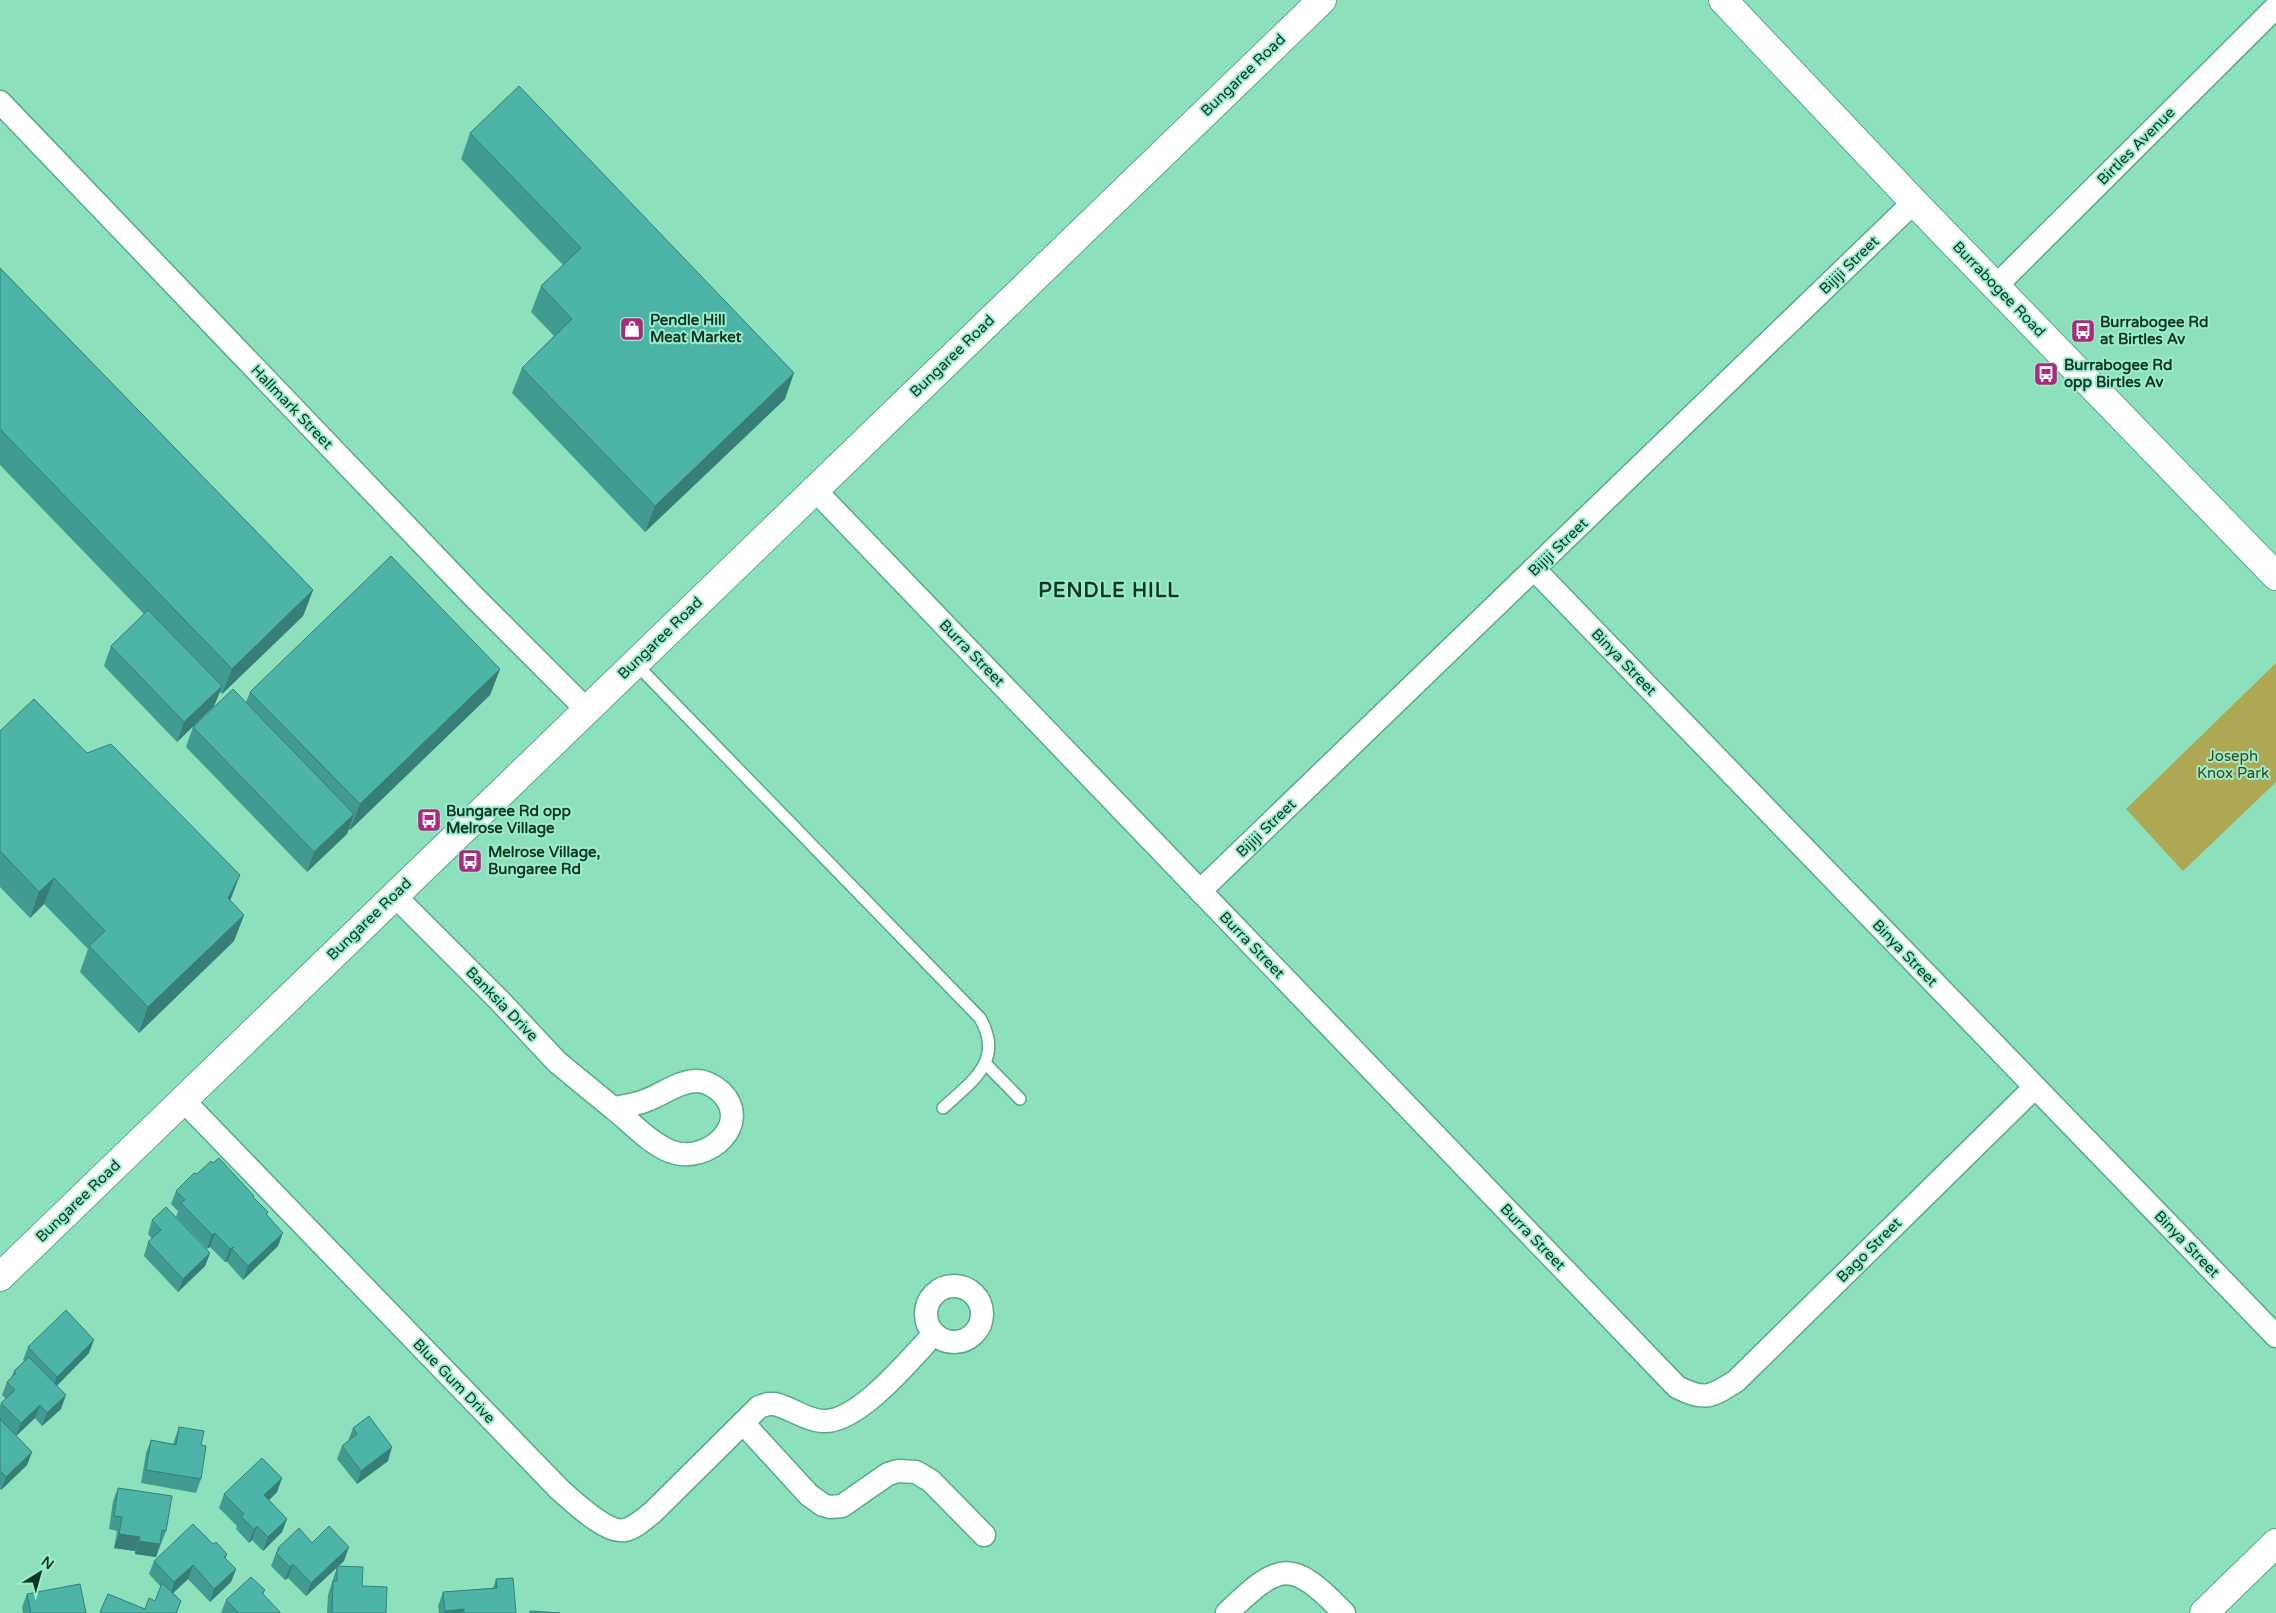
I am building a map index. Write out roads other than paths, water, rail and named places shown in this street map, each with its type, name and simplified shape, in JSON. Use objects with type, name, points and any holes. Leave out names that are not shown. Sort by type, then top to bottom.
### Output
[{"type":"street","name":"Bungaree Road","points":[[0,1277],[634,662],[1322,0]]},
{"type":"street","name":"Burrabogee Road","points":[[1723,0],[1914,202],[2276,576]]},
{"type":"street","name":"Birtles Avenue","points":[[1996,286],[2276,7]]},
{"type":"street","name":"Hallmark Street","points":[[0,102],[474,597],[586,709]]},
{"type":"street","name":"Bijiji Street","points":[[1200,891],[1914,202]]},
{"type":"street","name":"Burra Street","points":[[814,489],[1677,1387],[1695,1396]]},
{"type":"street","name":"Binya Street","points":[[1534,570],[2276,1336]]},
{"type":"street","name":"Banksia Drive","points":[[394,896],[494,995],[557,1062],[658,1145],[684,1155],[708,1150],[717,1144],[727,1133],[731,1122],[729,1104],[723,1095],[716,1087],[699,1081],[681,1084],[633,1105],[614,1108]]},
{"type":"street","name":"Bago Street","points":[[1695,1396],[1714,1394],[1736,1381],[2034,1088]]},
{"type":"street","name":"Blue Gum Drive","points":[[183,1100],[559,1489],[608,1528],[626,1530],[652,1513],[760,1407],[768,1404],[784,1406],[823,1421],[835,1420],[861,1408],[934,1334]]},
{"type":"street","points":[[743,1423],[809,1496],[823,1505],[830,1507],[842,1506],[888,1474],[898,1471],[916,1472],[931,1481],[984,1535]]},
{"type":"street","points":[[2204,1613],[2276,1543]]},
{"type":"street","points":[[1227,1613],[1264,1579],[1278,1573],[1288,1572],[1313,1584],[1344,1613]]},
{"type":"lane","points":[[634,662],[980,1018],[989,1037],[986,1064],[979,1074],[943,1108]]},
{"type":"lane","points":[[986,1064],[1020,1099]]},
{"type":"place","name":"Pendle Hill Meat Market","points":[[632,329]]},
{"type":"place","name":"Burrabogee Rd at Birtles Av","points":[[2083,331]]},
{"type":"place","name":"Burrabogee Rd opp Birtles Av","points":[[2046,374]]},
{"type":"place","name":"Bungaree Rd opp Melrose Village","points":[[429,820]]},
{"type":"place","name":"Melrose Village, Bungaree Rd","points":[[470,861]]},
{"type":"district","name":"PENDLE HILL","points":[[1109,591]]},
{"type":"park label","name":"Joseph Knox Park","points":[[2233,764]]}]
